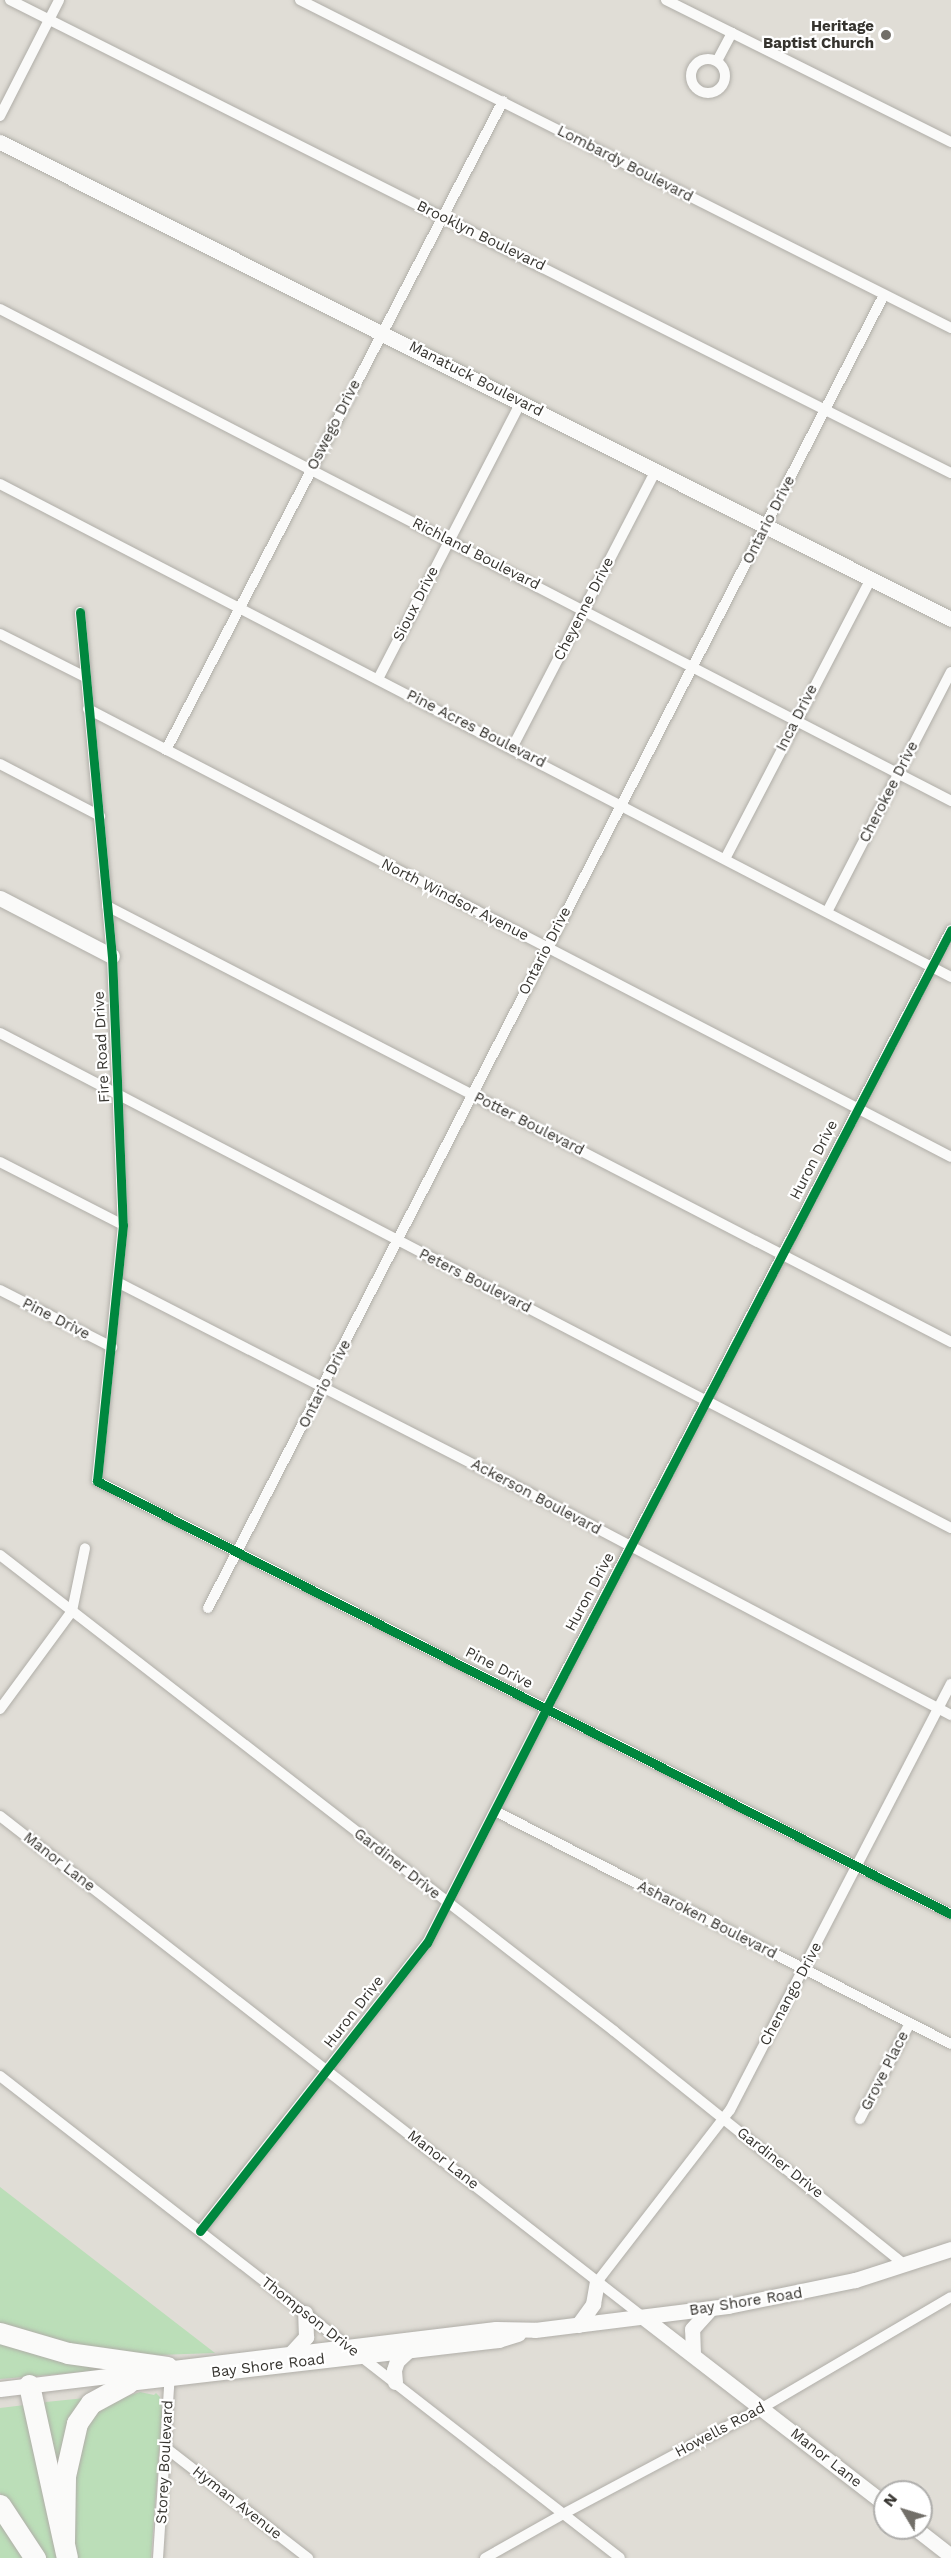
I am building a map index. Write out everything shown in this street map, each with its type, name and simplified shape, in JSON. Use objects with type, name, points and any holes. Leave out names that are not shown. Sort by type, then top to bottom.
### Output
[{"type":"highway","points":[[0,2333],[68,2353],[169,2370]]},
{"type":"highway","points":[[65,2549],[67,2464],[79,2418],[94,2401],[128,2383]]},
{"type":"highway","points":[[30,2390],[65,2549]]},
{"type":"highway","points":[[0,2505],[35,2558]]},
{"type":"main road","name":"Manatuck Boulevard","points":[[0,142],[951,619]]},
{"type":"main road","points":[[0,898],[112,956]]},
{"type":"main road","name":"Bay Shore Road","points":[[0,2389],[30,2390],[128,2383],[169,2370],[354,2351],[496,2329],[535,2330],[710,2309],[819,2289],[905,2265],[951,2249]]},
{"type":"main road","points":[[578,2325],[594,2304],[597,2282]]},
{"type":"main road","points":[[693,2354],[692,2330],[710,2309]]},
{"type":"main road","points":[[292,2352],[306,2337],[305,2313]]},
{"type":"main road","name":"Manor Lane","points":[[643,2317],[873,2495]]},
{"type":"main road","name":"Bay Shore Road","points":[[0,2398],[30,2390],[292,2352],[410,2350],[498,2340],[535,2330]]},
{"type":"main road","points":[[395,2382],[394,2370],[397,2361],[410,2350]]},
{"type":"main road","points":[[930,2540],[951,2556]]},
{"type":"street","name":"Brooklyn Boulevard","points":[[10,0],[951,473]]},
{"type":"street","points":[[0,116],[58,0]]},
{"type":"street","name":"Lombardy Boulevard","points":[[300,0],[951,328]]},
{"type":"street","points":[[666,0],[951,142]]},
{"type":"street","points":[[717,61],[732,33]]},
{"type":"street","name":"Oswego Drive","points":[[166,750],[381,332],[503,101]]},
{"type":"street","name":"Ontario Drive","points":[[208,1608],[884,295]]},
{"type":"street","name":"Richland Boulevard","points":[[0,309],[951,801]]},
{"type":"street","name":"Sioux Drive","points":[[378,678],[521,402]]},
{"type":"street","name":"Cheyenne Drive","points":[[512,748],[656,470]]},
{"type":"street","name":"Pine Acres Boulevard","points":[[0,484],[240,606],[951,976]]},
{"type":"street","name":"Inca Drive","points":[[726,859],[795,721],[871,578]]},
{"type":"street","name":"Fire Road Drive","points":[[80,612],[112,956],[123,1226],[97,1481]]},
{"type":"street","points":[[0,634],[85,677]]},
{"type":"street","name":"Cherokee Drive","points":[[827,912],[951,672]]},
{"type":"street","name":"North Windsor Avenue","points":[[88,709],[951,1157]]},
{"type":"street","points":[[0,764],[100,816]]},
{"type":"street","name":"Potter Boulevard","points":[[107,906],[951,1342]]},
{"type":"street","name":"Huron Drive","points":[[200,2231],[427,1943],[630,1546],[951,930]]},
{"type":"street","name":"Peters Boulevard","points":[[0,1033],[951,1528]]},
{"type":"street","points":[[0,1162],[123,1226]]},
{"type":"street","name":"Ackerson Boulevard","points":[[118,1283],[322,1389],[415,1434],[951,1715]]},
{"type":"street","name":"Pine Drive","points":[[1,1294],[112,1347]]},
{"type":"street","name":"Pine Drive","points":[[97,1481],[951,1914]]},
{"type":"street","points":[[0,1709],[72,1611],[85,1548]]},
{"type":"street","name":"Gardiner Drive","points":[[0,1555],[723,2118],[905,2265]]},
{"type":"street","name":"Chenango Drive","points":[[597,2282],[723,2118],[804,1969],[951,1684]]},
{"type":"street","name":"Asharoken Boulevard","points":[[495,1811],[951,2044]]},
{"type":"street","name":"Manor Lane","points":[[0,1816],[643,2317]]},
{"type":"street","name":"Grove Place","points":[[860,2119],[910,2023]]},
{"type":"street","name":"Thompson Drive","points":[[0,2076],[620,2558]]},
{"type":"street","name":"Howells Road","points":[[485,2558],[562,2514],[762,2408],[951,2297]]},
{"type":"street","name":"Storey Boulevard","points":[[158,2558],[169,2370]]},
{"type":"street","name":"Hyman Avenue","points":[[166,2448],[308,2558]]},
{"type":"green space","points":[[0,2187],[215,2353],[159,2355],[104,2351],[0,2329]]},
{"type":"green space","points":[[0,2339],[119,2369],[0,2379]]},
{"type":"green space","points":[[140,2392],[154,2395],[156,2393],[160,2397],[162,2413],[151,2558],[75,2558],[70,2492],[80,2432],[92,2408]]},
{"type":"green space","points":[[85,2398],[61,2489],[43,2405],[46,2402]]},
{"type":"green space","points":[[25,2405],[63,2558],[44,2558],[0,2493],[0,2408]]},
{"type":"green space","points":[[0,2519],[26,2558],[0,2558]]},
{"type":"cycle path","points":[[80,612],[112,956],[123,1225],[97,1481],[951,1914]]},
{"type":"cycle path","points":[[200,2231],[427,1943],[546,1709],[951,930]]},
{"type":"place","name":"Heritage Baptist Church","points":[[886,35]]}]
